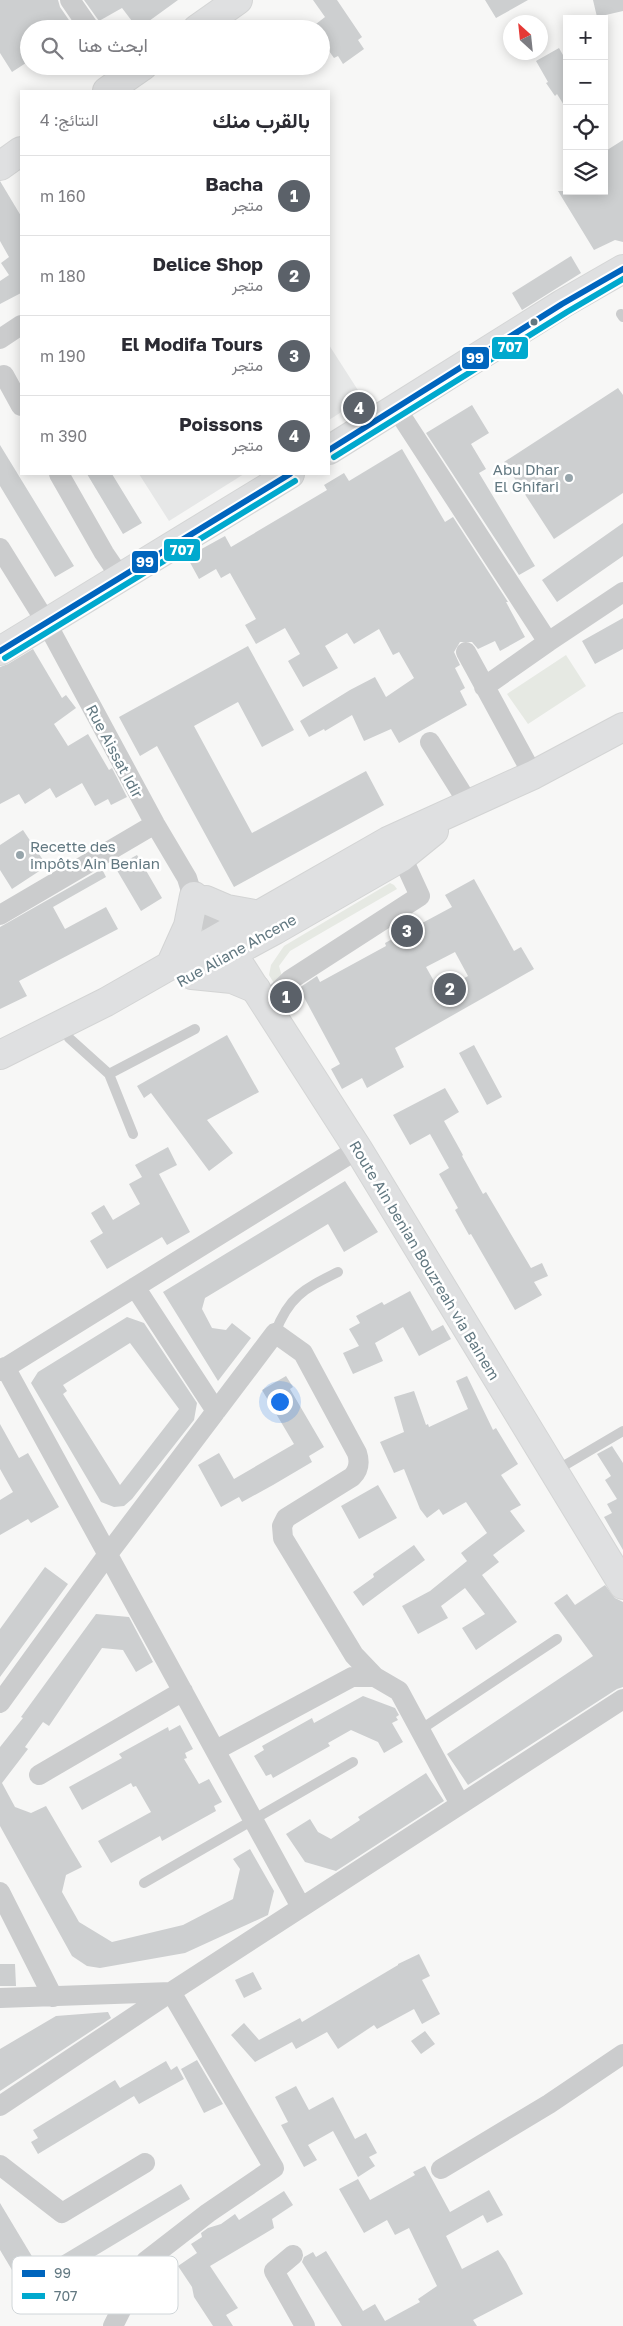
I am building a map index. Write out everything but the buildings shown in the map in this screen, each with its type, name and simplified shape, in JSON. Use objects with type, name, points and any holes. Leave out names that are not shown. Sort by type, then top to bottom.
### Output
[{"type":"main road","points":[[209,20],[238,0]]},
{"type":"main road","points":[[0,166],[20,152]]},
{"type":"main road","points":[[330,449],[562,304],[623,269]]},
{"type":"main road","points":[[0,651],[288,475]]},
{"type":"main road","name":"Rue Aliane Ahcene","points":[[267,923],[388,841],[533,776],[623,727]]},
{"type":"main road","name":"Rue Aliane Ahcene","points":[[0,1055],[43,1048],[93,1028],[181,970],[267,923],[402,857],[463,809]]},
{"type":"main road","points":[[195,891],[227,910],[267,923],[256,963],[261,996],[232,979],[181,970],[195,891]]},
{"type":"main road","name":"Route Ain benian Bouzreah via Bainem","points":[[227,945],[358,1149],[623,1585]]},
{"type":"main road","name":"Rue Aliane Ahcene","points":[[0,1055],[89,1010],[181,970]]},
{"type":"street","points":[[70,0],[84,20]]},
{"type":"street","points":[[0,339],[20,325]]},
{"type":"street","points":[[4,375],[20,404]]},
{"type":"street","points":[[396,408],[548,642]]},
{"type":"street","points":[[60,475],[104,553],[122,578]]},
{"type":"street","name":"Rue Aissat Idir","points":[[0,548],[46,622],[155,824],[195,891],[215,931],[227,945]]},
{"type":"street","points":[[484,687],[623,592]]},
{"type":"street","points":[[466,652],[533,776]]},
{"type":"street","points":[[430,742],[463,809]]},
{"type":"street","points":[[0,915],[155,824]]},
{"type":"street","points":[[261,996],[290,980],[420,896],[402,857]]},
{"type":"street","points":[[301,1907],[108,1554],[3,1369],[358,1149]]},
{"type":"street","points":[[135,1287],[216,1410]]},
{"type":"street","points":[[0,1703],[108,1554],[275,1333],[303,1353],[358,1453],[360,1461],[358,1470],[352,1476],[286,1518],[282,1530],[283,1538],[354,1655],[375,1677],[399,1691],[460,1804]]},
{"type":"street","points":[[216,1750],[352,1677],[375,1677]]},
{"type":"street","points":[[39,1775],[183,1691]]},
{"type":"street","points":[[0,2106],[301,1907],[623,1699]]},
{"type":"street","points":[[0,1892],[53,1997]]},
{"type":"street","points":[[0,1998],[171,1992]]},
{"type":"street","points":[[152,2256],[208,2213],[274,2168],[171,1992]]},
{"type":"street","points":[[441,2169],[549,2104],[623,2054]]},
{"type":"street","points":[[0,2165],[62,2213],[145,2163]]},
{"type":"street","points":[[293,2255],[274,2271],[305,2326]]},
{"type":"street","points":[[114,2326],[120,2314]]},
{"type":"lane","points":[[109,1074],[194,1029]]},
{"type":"lane","points":[[69,1038],[109,1074],[133,1134]]},
{"type":"lane","points":[[275,1333],[283,1312],[303,1290],[338,1272]]},
{"type":"lane","points":[[554,1472],[623,1431]]},
{"type":"lane","points":[[420,1730],[557,1639]]},
{"type":"lane","points":[[144,1883],[353,1762]]},
{"type":"shaded area","points":[[330,347],[363,398],[330,419]]},
{"type":"shaded area","points":[[140,475],[242,475],[169,521]]},
{"type":"shaded area","points":[[566,655],[586,686],[528,724],[507,694]]},
{"type":"shaded area","points":[[390,883],[397,889],[290,951],[279,966],[283,980],[275,985],[269,975],[271,965],[284,946]]},
{"type":"transit line","name":"99","points":[[330,449],[562,304],[623,269]]},
{"type":"transit line","name":"707","points":[[334,457],[623,279]]},
{"type":"transit line","name":"99","points":[[0,651],[288,475]]},
{"type":"transit line","name":"707","points":[[5,658],[295,481]]},
{"type":"place","name":"Poissons","points":[[359,408]]},
{"type":"place","name":"Abu Dhar El Ghifari","points":[[569,478]]},
{"type":"place","name":"Recette des impôts Ain Benian","points":[[20,855]]},
{"type":"place","name":"El Modifa Tours","points":[[407,931]]},
{"type":"place","name":"Delice Shop","points":[[450,989]]},
{"type":"place","name":"Bacha","points":[[286,997]]}]
